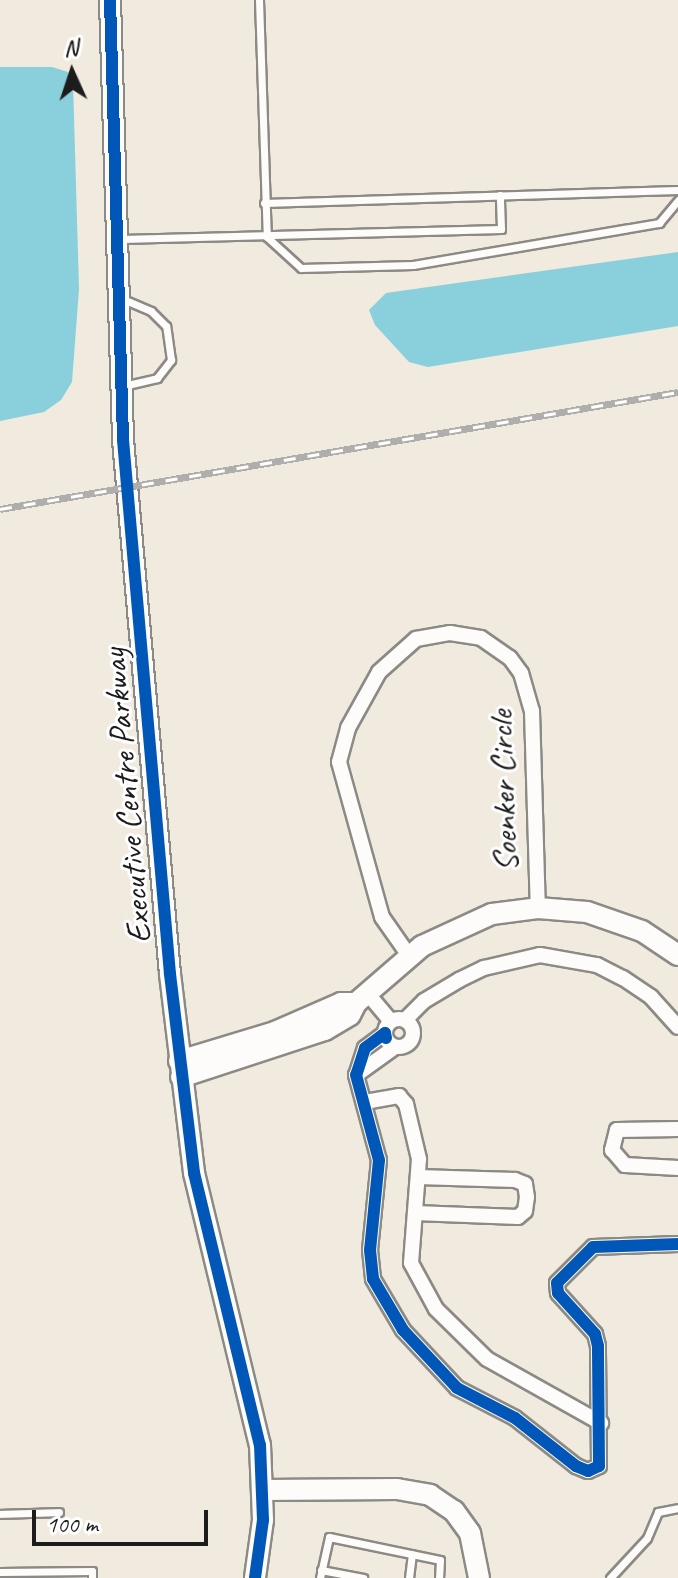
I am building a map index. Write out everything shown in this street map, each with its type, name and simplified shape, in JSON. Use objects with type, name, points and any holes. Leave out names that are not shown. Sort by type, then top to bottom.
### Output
[{"type":"street","name":"Executive Centre Parkway","points":[[110,0],[120,387],[180,1069],[194,1173],[254,1412],[263,1490],[255,1578]]},
{"type":"street","name":"Soenker Circle","points":[[410,957],[382,917],[339,762],[348,728],[379,672],[416,639],[450,633],[481,638],[510,658],[521,673],[532,711],[538,908]]},
{"type":"street","points":[[180,1069],[341,1003],[362,998],[444,932],[469,922],[538,908],[618,920],[678,955]]},
{"type":"street","points":[[356,1075],[396,1031],[433,998],[484,968],[540,955],[567,957],[623,978],[651,997],[678,1027]]},
{"type":"street","points":[[362,998],[396,1031]]},
{"type":"street","points":[[396,1031],[365,1048],[356,1075],[379,1160],[370,1250],[373,1279],[403,1330],[457,1388],[515,1418],[588,1471],[599,1466],[598,1346],[595,1334],[558,1293],[557,1283],[593,1247],[678,1244]]},
{"type":"street","points":[[365,1102],[399,1096],[406,1104],[418,1177],[409,1242],[419,1284],[469,1346],[585,1418],[601,1423]]},
{"type":"street","points":[[678,1129],[617,1130],[612,1150],[625,1165],[678,1168]]},
{"type":"street","points":[[415,1213],[518,1217],[525,1211],[527,1197],[525,1184],[515,1180],[418,1177]]},
{"type":"street","points":[[263,1490],[397,1489],[430,1495],[454,1511],[470,1533],[479,1578]]},
{"type":"lane","points":[[259,0],[267,237],[301,268],[413,265],[659,223],[678,200]]},
{"type":"lane","points":[[264,203],[678,190]]},
{"type":"lane","points":[[117,239],[501,229],[500,195]]},
{"type":"lane","points":[[118,297],[151,311],[166,326],[171,360],[157,378],[120,387]]},
{"type":"lane","points":[[610,1578],[647,1538],[658,1512],[678,1508]]},
{"type":"lane","points":[[0,1514],[59,1512]]},
{"type":"lane","points":[[363,1578],[320,1574],[329,1537],[440,1560],[439,1578]]},
{"type":"lane","points":[[409,1578],[412,1554]]},
{"type":"lane","points":[[0,1572],[92,1571],[92,1578]]},
{"type":"water","points":[[0,67],[52,67],[68,72],[73,82],[79,289],[72,382],[61,400],[44,412],[0,421]]},
{"type":"water","points":[[678,252],[678,326],[428,367],[409,362],[375,325],[369,310],[386,293]]},
{"type":"railway","points":[[0,509],[678,392]]},
{"type":"cycle path","points":[[110,0],[123,440],[170,974],[194,1173],[260,1445],[263,1520],[255,1578]]},
{"type":"cycle path","points":[[386,1038],[385,1033],[365,1048],[356,1075],[379,1160],[370,1250],[373,1279],[403,1330],[457,1388],[515,1418],[576,1466],[588,1471],[599,1466],[598,1346],[595,1334],[558,1293],[557,1283],[593,1247],[678,1244]]}]
